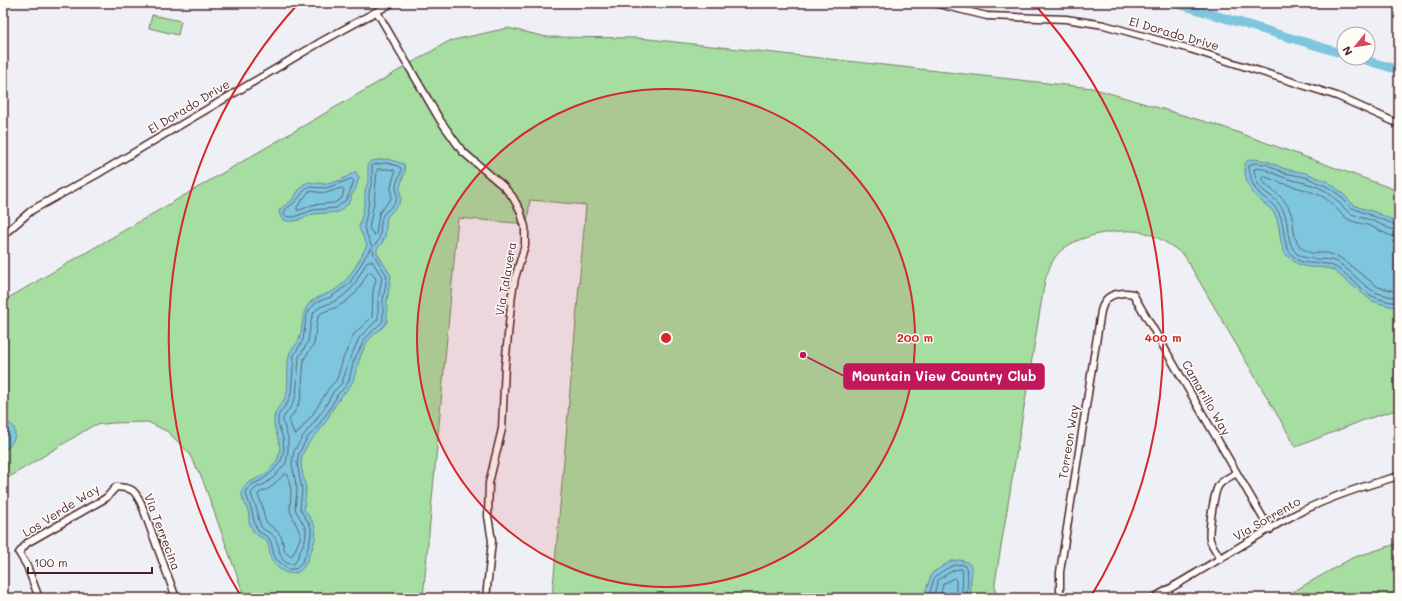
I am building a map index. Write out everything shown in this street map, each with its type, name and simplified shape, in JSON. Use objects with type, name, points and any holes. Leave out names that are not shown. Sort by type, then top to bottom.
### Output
[{"type":"street","name":"El Dorado Drive","points":[[3,236],[32,210],[101,172],[312,47],[392,3]]},
{"type":"street","name":"El Dorado Drive","points":[[934,3],[987,16],[1066,18],[1104,25],[1190,49],[1337,96],[1399,124]]},
{"type":"street","name":"Via Talavera","points":[[377,12],[451,137],[462,150],[503,186],[512,196],[520,210],[525,227],[525,245],[515,278],[512,294],[505,366],[502,429],[489,483],[488,516],[492,540],[486,598]]},
{"type":"street","name":"Camarillo Way","points":[[1114,295],[1125,292],[1133,294],[1270,530]]},
{"type":"street","name":"Torreon Way","points":[[1061,598],[1060,572],[1101,311],[1105,300],[1114,295]]},
{"type":"street","points":[[1221,559],[1210,539],[1211,519],[1218,487],[1225,480],[1237,473]]},
{"type":"street","name":"Via Sorrento","points":[[1153,598],[1270,530],[1283,520],[1308,508],[1382,480],[1399,476]]},
{"type":"street","name":"Los Verde Way","points":[[39,598],[27,566],[19,553],[27,543],[106,498],[116,487]]},
{"type":"street","name":"Via Terrecina","points":[[116,487],[127,488],[135,492],[141,503],[176,598]]},
{"type":"green space","points":[[152,15],[181,21],[178,35],[149,28]]},
{"type":"green space","points":[[508,28],[547,37],[639,38],[1092,88],[1223,127],[1399,191],[1399,409],[1364,420],[1296,447],[1184,255],[1172,246],[1149,234],[1129,231],[1105,233],[1081,239],[1063,249],[1052,263],[1045,280],[995,583],[996,598],[552,598],[586,205],[530,200],[527,224],[458,218],[423,598],[245,598],[202,478],[188,452],[168,432],[148,422],[94,425],[3,481],[3,301],[449,41]]},
{"type":"green space","points":[[1399,543],[1399,598],[1282,598],[1352,558]]},
{"type":"water","points":[[387,159],[404,164],[405,171],[400,187],[401,199],[399,204],[387,217],[385,236],[377,249],[377,253],[391,276],[387,301],[387,322],[367,342],[352,383],[337,402],[323,426],[303,452],[301,464],[306,490],[304,508],[312,521],[316,533],[314,543],[302,569],[298,572],[288,573],[274,564],[271,559],[267,542],[253,530],[249,522],[249,515],[242,492],[246,484],[265,474],[277,460],[280,449],[274,419],[278,408],[286,396],[288,387],[289,357],[298,341],[304,312],[312,301],[334,291],[342,284],[351,274],[367,245],[359,228],[365,202],[365,191],[368,182],[368,164],[371,161]]},
{"type":"water","points":[[1255,159],[1267,161],[1285,169],[1306,173],[1328,182],[1340,191],[1354,205],[1375,212],[1399,223],[1399,307],[1372,301],[1333,270],[1328,268],[1303,266],[1297,264],[1287,256],[1282,245],[1275,215],[1269,207],[1257,198],[1251,191],[1247,182],[1245,164],[1248,160]]},
{"type":"water","points":[[356,172],[359,178],[355,190],[351,196],[351,200],[338,212],[314,214],[295,221],[287,221],[281,218],[279,211],[293,199],[304,184],[309,182],[325,184],[333,183]]},
{"type":"water","points":[[3,420],[13,427],[15,435],[11,444],[3,452]]},
{"type":"water","points":[[959,560],[967,562],[971,567],[971,598],[923,598],[932,573],[951,561]]},
{"type":"waterway","points":[[1175,3],[1336,52]]},
{"type":"waterway","points":[[1376,63],[1399,70]]},
{"type":"place","name":"Mountain View Country Club","points":[[803,355]]}]
